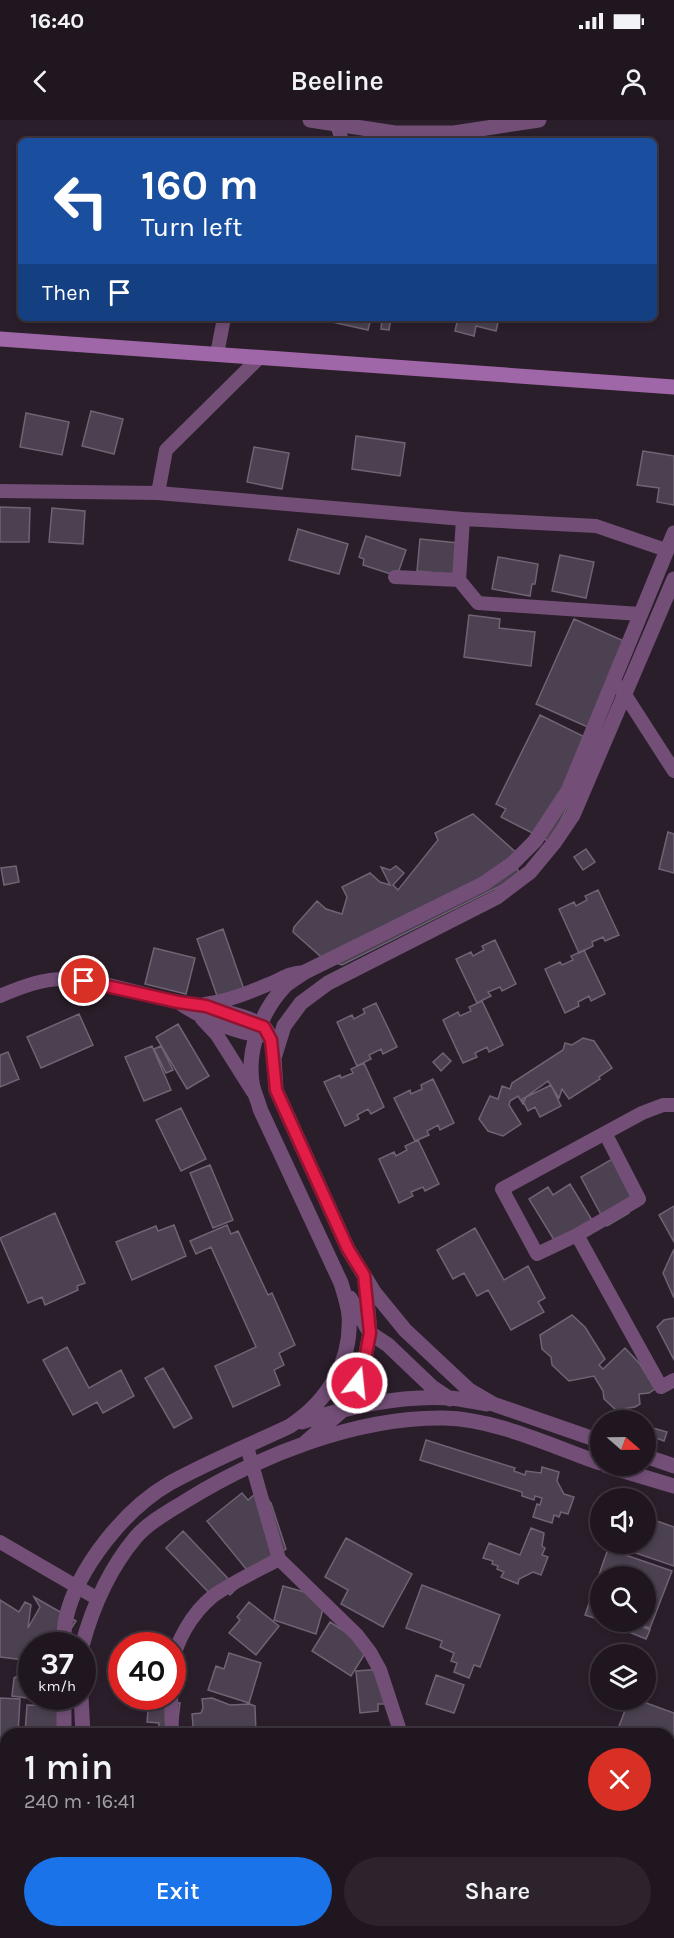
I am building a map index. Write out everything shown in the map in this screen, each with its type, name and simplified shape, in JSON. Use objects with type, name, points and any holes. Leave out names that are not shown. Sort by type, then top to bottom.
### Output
[{"type":"main road","points":[[0,339],[674,387]]},
{"type":"street","points":[[310,120],[395,133],[454,133],[539,120]]},
{"type":"street","points":[[336,123],[341,138]]},
{"type":"street","points":[[217,354],[223,321]]},
{"type":"street","points":[[158,493],[166,450],[260,357]]},
{"type":"street","points":[[0,491],[158,493],[463,519],[596,526],[666,550]]},
{"type":"street","points":[[463,519],[459,580],[478,603],[640,614]]},
{"type":"street","points":[[590,1460],[485,1423],[471,1415],[432,1386],[388,1345],[370,1333],[341,1283],[260,1109],[252,1083],[251,1062],[272,1003],[286,985],[305,972],[483,884],[512,864],[535,841],[568,791],[674,533]]},
{"type":"street","points":[[395,577],[459,580]]},
{"type":"street","points":[[493,1404],[469,1389],[405,1330],[374,1292],[348,1249],[276,1090],[274,1058],[284,1026],[301,1003],[328,983],[497,897],[530,872],[554,843],[573,814],[674,579]]},
{"type":"street","points":[[614,679],[674,771]]},
{"type":"street","points":[[201,1011],[275,982],[290,973],[305,972]]},
{"type":"street","points":[[0,996],[43,981],[65,979],[103,984],[178,1002],[262,1032],[284,1026]]},
{"type":"street","points":[[201,1011],[256,1096]]},
{"type":"street","points":[[262,1032],[274,1058]]},
{"type":"street","points":[[605,1133],[639,1199],[577,1235],[537,1254],[502,1190],[605,1133],[642,1113],[663,1105],[674,1105]]},
{"type":"street","points":[[577,1235],[661,1387],[674,1380]]},
{"type":"street","points":[[302,1446],[345,1408],[357,1383],[370,1333],[364,1275]]},
{"type":"street","points":[[64,1632],[66,1618],[78,1587],[101,1547],[117,1526],[169,1484],[290,1426],[307,1415],[325,1396],[340,1369],[349,1339],[349,1312],[341,1283]]},
{"type":"street","points":[[290,1426],[345,1408],[380,1401],[449,1398],[493,1404],[590,1438]]},
{"type":"street","points":[[87,1632],[98,1599],[117,1562],[138,1535],[166,1513],[211,1485],[302,1446],[350,1430],[402,1420],[445,1418],[485,1423]]},
{"type":"street","points":[[247,1447],[279,1559],[357,1635],[370,1652],[380,1670],[399,1728]]},
{"type":"street","points":[[656,1460],[674,1466]]},
{"type":"street","points":[[640,1476],[674,1486]]},
{"type":"street","points":[[0,1542],[98,1599]]},
{"type":"street","points":[[185,1632],[194,1616],[213,1596],[279,1559]]},
{"type":"street","points":[[64,1710],[64,1728]]},
{"type":"street","points":[[82,1710],[83,1728]]},
{"type":"street","points":[[171,1710],[172,1728]]},
{"type":"building","points":[[332,321],[370,321],[368,330]]},
{"type":"building","points":[[382,321],[390,321],[389,330],[381,329]]},
{"type":"building","points":[[457,321],[498,321],[496,331],[476,326],[474,336],[455,331]]},
{"type":"building","points":[[91,411],[123,419],[114,454],[82,446]]},
{"type":"building","points":[[26,413],[69,422],[62,455],[20,447]]},
{"type":"building","points":[[356,436],[405,443],[400,476],[352,469]]},
{"type":"building","points":[[254,447],[289,453],[282,489],[247,482]]},
{"type":"building","points":[[643,451],[674,456],[674,505],[657,502],[659,488],[637,485]]},
{"type":"building","points":[[0,507],[30,508],[29,542],[0,542]]},
{"type":"building","points":[[52,508],[85,511],[83,544],[49,542]]},
{"type":"building","points":[[298,529],[348,544],[339,574],[289,560]]},
{"type":"building","points":[[366,536],[406,550],[397,576],[363,565],[364,559],[359,557]]},
{"type":"building","points":[[420,539],[458,543],[455,575],[417,571]]},
{"type":"building","points":[[560,555],[594,562],[586,598],[552,591]]},
{"type":"building","points":[[498,557],[538,564],[535,584],[532,584],[530,596],[492,589]]},
{"type":"building","points":[[469,615],[500,619],[499,628],[535,632],[531,666],[464,657]]},
{"type":"building","points":[[574,619],[633,645],[590,728],[536,704]]},
{"type":"building","points":[[540,715],[595,742],[576,790],[550,842],[501,817],[506,809],[496,804]]},
{"type":"building","points":[[473,814],[520,856],[515,862],[520,876],[342,965],[327,960],[327,962],[293,932],[294,927],[317,901],[326,909],[342,914],[347,897],[342,887],[370,873],[380,882],[390,885],[381,867],[390,870],[396,866],[404,873],[393,885],[398,890],[438,840],[435,833]]},
{"type":"building","points":[[668,832],[674,834],[674,873],[659,869]]},
{"type":"building","points":[[586,849],[595,862],[583,870],[574,857]]},
{"type":"building","points":[[16,866],[19,882],[4,885],[1,868]]},
{"type":"building","points":[[598,890],[619,935],[605,941],[603,937],[592,942],[593,946],[579,953],[559,909],[574,902],[576,906],[587,900],[585,896]]},
{"type":"building","points":[[223,929],[247,998],[221,1007],[197,939]]},
{"type":"building","points":[[495,940],[516,984],[502,991],[500,987],[488,992],[491,996],[477,1003],[456,959],[471,952],[473,956],[484,950],[482,946]]},
{"type":"building","points":[[154,948],[195,958],[186,994],[145,984]]},
{"type":"building","points":[[584,950],[605,994],[591,1001],[589,996],[578,1002],[579,1006],[565,1013],[545,969],[560,962],[562,965],[573,960],[571,956]]},
{"type":"building","points":[[482,1001],[503,1045],[489,1052],[487,1047],[475,1053],[477,1057],[463,1063],[443,1020],[458,1012],[460,1016],[471,1011],[469,1007]]},
{"type":"building","points":[[376,1003],[397,1047],[383,1054],[381,1049],[369,1055],[371,1059],[357,1066],[337,1022],[352,1015],[354,1019],[365,1013],[363,1009]]},
{"type":"building","points":[[79,1014],[93,1045],[41,1068],[27,1037]]},
{"type":"building","points":[[178,1024],[209,1076],[187,1089],[156,1037]]},
{"type":"building","points":[[583,1038],[594,1041],[612,1068],[599,1077],[600,1079],[569,1099],[562,1089],[559,1098],[548,1081],[526,1097],[523,1104],[518,1096],[510,1101],[509,1105],[521,1124],[503,1136],[488,1131],[479,1119],[490,1096],[498,1099],[502,1086],[510,1089],[512,1083],[563,1050],[565,1043],[572,1045]]},
{"type":"building","points":[[152,1046],[171,1090],[144,1101],[125,1057]]},
{"type":"building","points":[[161,1046],[173,1070],[166,1073],[154,1049]]},
{"type":"building","points":[[8,1052],[19,1079],[0,1087],[0,1055]]},
{"type":"building","points":[[443,1053],[451,1061],[441,1071],[433,1062]]},
{"type":"building","points":[[364,1063],[384,1107],[371,1114],[368,1109],[357,1115],[359,1119],[345,1126],[324,1082],[340,1075],[341,1078],[353,1073],[351,1069]]},
{"type":"building","points":[[433,1079],[454,1123],[440,1130],[438,1125],[427,1131],[429,1135],[415,1141],[394,1098],[410,1090],[411,1094],[422,1089],[421,1085]]},
{"type":"building","points":[[551,1085],[561,1106],[540,1117],[535,1107],[528,1111],[522,1099]]},
{"type":"building","points":[[181,1108],[206,1159],[181,1171],[156,1120]]},
{"type":"building","points":[[418,1140],[439,1184],[425,1191],[423,1187],[411,1192],[413,1196],[399,1203],[379,1159],[394,1152],[396,1156],[407,1150],[405,1146]]},
{"type":"building","points":[[614,1158],[638,1201],[626,1207],[629,1213],[607,1226],[581,1177]]},
{"type":"building","points":[[210,1165],[233,1220],[213,1228],[190,1173]]},
{"type":"building","points":[[570,1184],[595,1225],[559,1248],[529,1199],[548,1187],[553,1195]]},
{"type":"building","points":[[674,1206],[674,1242],[659,1215]]},
{"type":"building","points":[[55,1213],[85,1283],[77,1286],[78,1290],[45,1305],[42,1297],[28,1303],[0,1238]]},
{"type":"building","points":[[174,1225],[186,1256],[132,1280],[116,1242],[156,1226],[158,1231]]},
{"type":"building","points":[[227,1225],[231,1234],[238,1231],[268,1295],[272,1293],[295,1345],[279,1353],[284,1365],[274,1370],[280,1385],[233,1407],[215,1366],[256,1347],[211,1247],[196,1254],[190,1241]]},
{"type":"building","points":[[475,1228],[504,1280],[528,1266],[545,1298],[538,1302],[544,1312],[511,1330],[488,1290],[477,1296],[464,1273],[453,1279],[437,1250]]},
{"type":"building","points":[[674,1249],[674,1298],[663,1273]]},
{"type":"building","points":[[572,1315],[585,1327],[605,1359],[599,1365],[603,1369],[625,1348],[640,1364],[655,1389],[649,1393],[639,1394],[640,1404],[635,1407],[616,1410],[604,1399],[603,1391],[594,1376],[569,1381],[552,1365],[551,1357],[542,1349],[540,1335]]},
{"type":"building","points":[[674,1318],[674,1360],[657,1327],[664,1320]]},
{"type":"building","points":[[67,1347],[89,1388],[121,1370],[134,1396],[103,1413],[97,1402],[73,1415],[43,1360]]},
{"type":"building","points":[[163,1368],[192,1418],[174,1428],[145,1378]]},
{"type":"building","points":[[656,1429],[667,1432],[664,1441],[656,1438]]},
{"type":"building","points":[[426,1440],[515,1468],[514,1471],[525,1475],[526,1471],[541,1473],[542,1467],[559,1472],[557,1481],[564,1494],[574,1497],[568,1514],[561,1512],[559,1517],[554,1515],[552,1523],[533,1517],[537,1504],[540,1505],[542,1498],[535,1496],[534,1500],[522,1496],[522,1492],[420,1460]]},
{"type":"building","points":[[260,1490],[271,1503],[286,1549],[251,1575],[207,1521],[242,1493],[248,1500]]},
{"type":"building","points":[[656,1521],[674,1527],[674,1566],[639,1554],[656,1554]]},
{"type":"building","points":[[531,1528],[544,1533],[542,1546],[545,1548],[542,1555],[548,1557],[541,1575],[533,1572],[519,1579],[518,1584],[501,1577],[504,1572],[492,1564],[493,1561],[483,1558],[489,1543],[520,1555]]},
{"type":"building","points":[[183,1531],[237,1588],[230,1595],[226,1590],[216,1600],[166,1548]]},
{"type":"building","points":[[346,1538],[412,1574],[383,1627],[341,1604],[348,1590],[325,1577]]},
{"type":"building","points":[[606,1554],[623,1554],[672,1571],[656,1612],[656,1566],[602,1566]]},
{"type":"building","points":[[422,1585],[500,1615],[480,1667],[474,1665],[469,1678],[454,1672],[457,1663],[451,1661],[454,1653],[440,1647],[442,1641],[406,1628]]},
{"type":"building","points":[[283,1586],[326,1598],[316,1634],[274,1620]]},
{"type":"building","points":[[34,1597],[76,1621],[69,1632],[18,1632],[18,1659],[0,1657],[0,1600],[19,1612],[25,1602],[31,1605],[28,1628],[40,1607]]},
{"type":"building","points":[[590,1601],[590,1617],[585,1615]]},
{"type":"building","points":[[249,1602],[279,1626],[256,1655],[229,1633],[240,1620],[237,1617]]},
{"type":"building","points":[[330,1622],[369,1647],[351,1676],[312,1651]]},
{"type":"building","points":[[629,1632],[649,1632],[646,1639]]},
{"type":"building","points":[[229,1653],[261,1663],[249,1703],[208,1690],[216,1666],[224,1669]]},
{"type":"building","points":[[382,1669],[385,1704],[378,1704],[378,1711],[360,1713],[356,1671]]},
{"type":"building","points":[[436,1675],[464,1685],[454,1713],[426,1704]]},
{"type":"building","points":[[18,1676],[18,1697],[12,1696],[14,1678]]},
{"type":"building","points":[[0,1698],[18,1699],[18,1728],[0,1728]]},
{"type":"building","points":[[212,1698],[230,1705],[255,1706],[256,1728],[192,1728],[192,1714],[201,1713],[202,1699]]},
{"type":"building","points":[[656,1706],[674,1713],[674,1728],[618,1728],[625,1710],[656,1710]]},
{"type":"building","points":[[27,1710],[60,1710],[58,1728],[25,1728]]},
{"type":"building","points":[[148,1710],[179,1710],[177,1728],[159,1728],[159,1723],[147,1722]]},
{"type":"route","points":[[84,981],[206,1006],[264,1027],[271,1040],[276,1090],[348,1249],[364,1275],[370,1333],[357,1383]]}]
